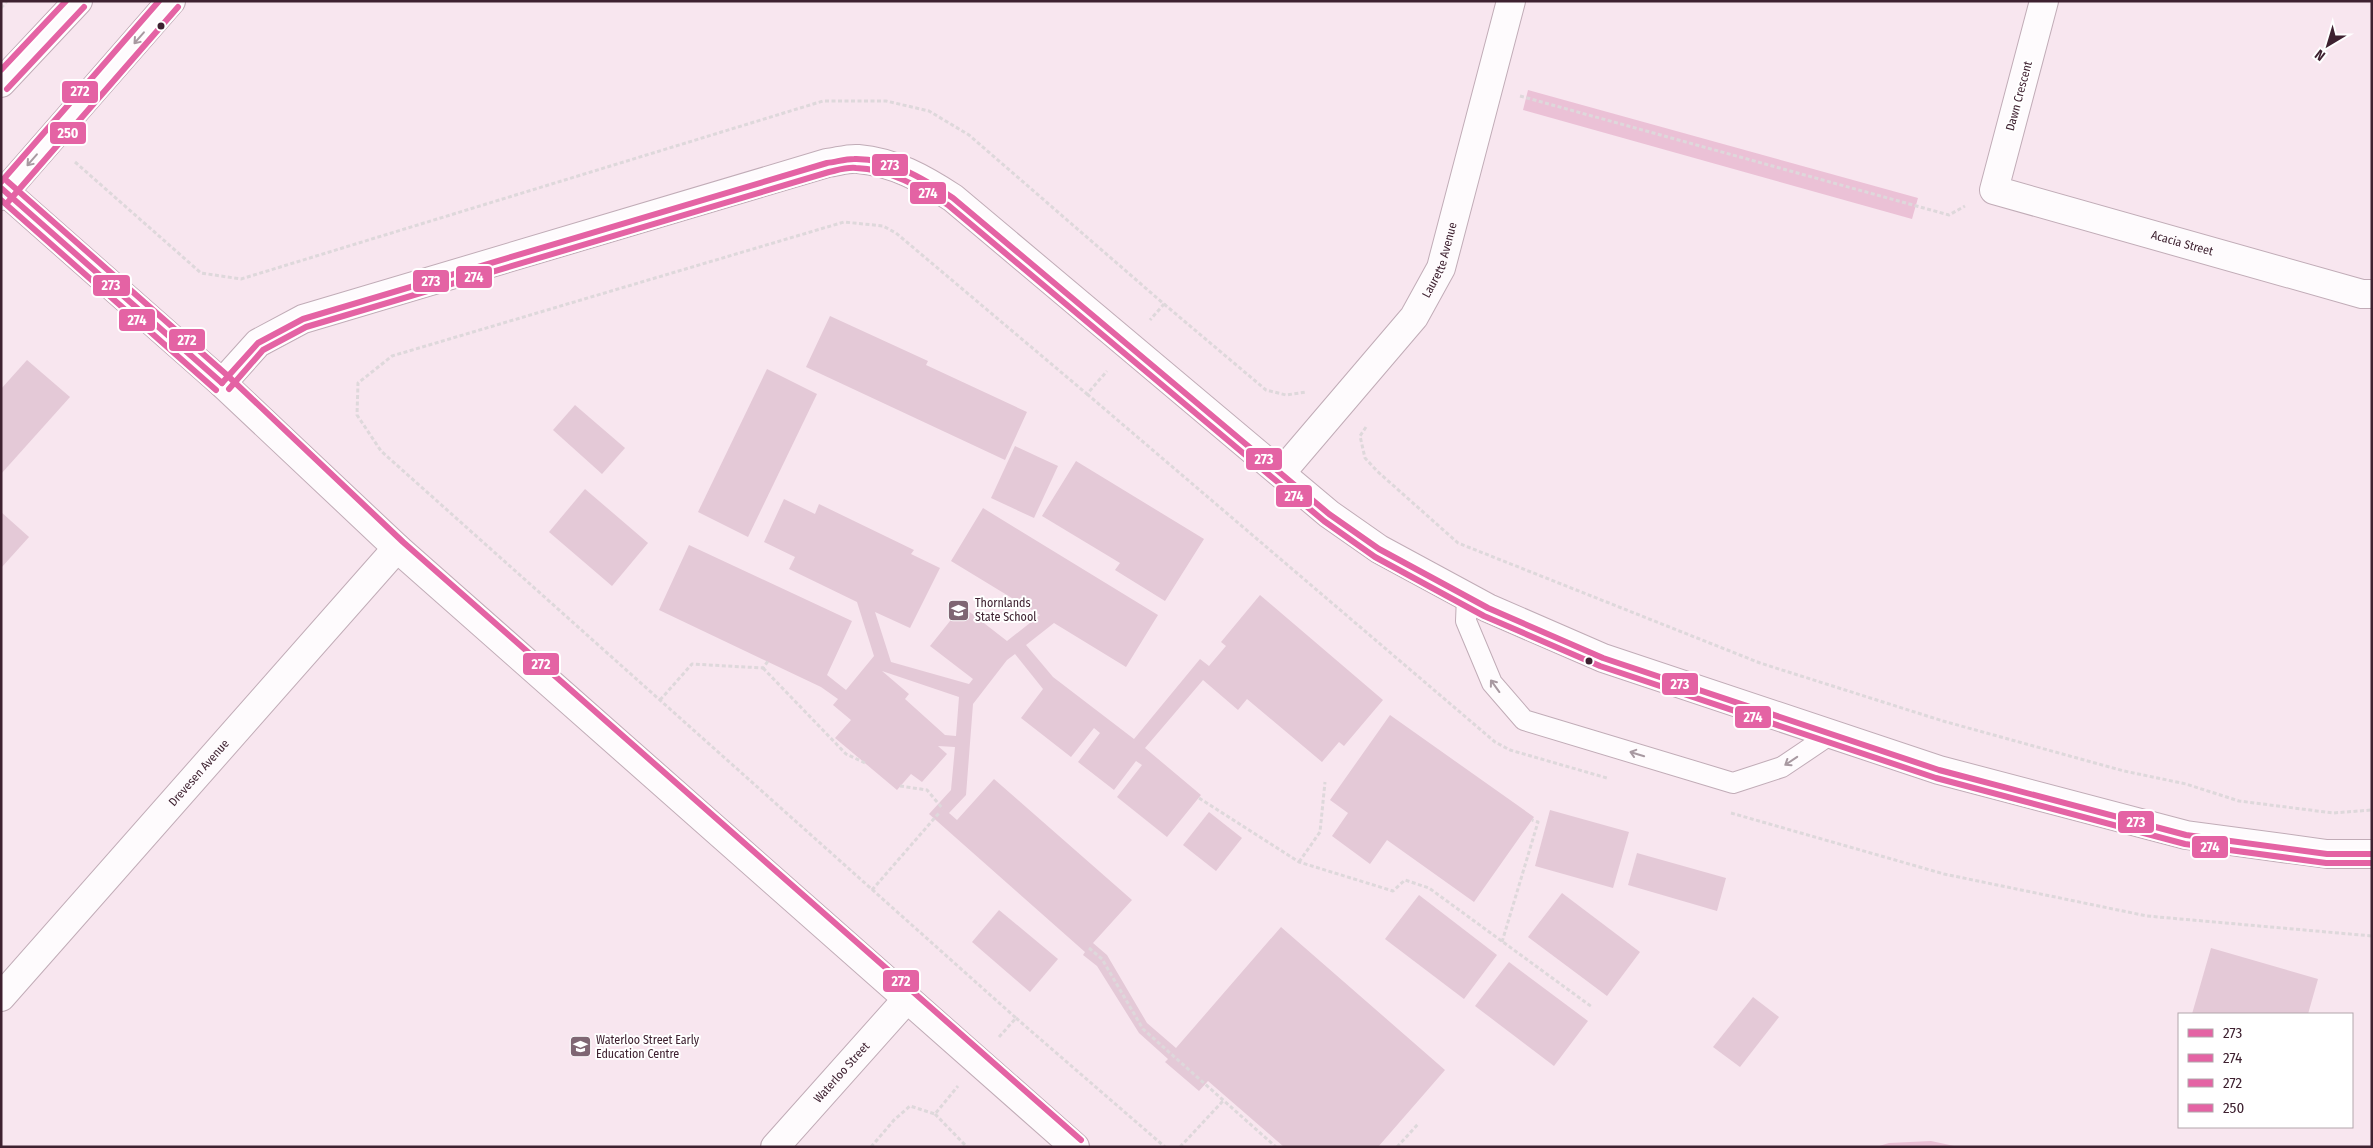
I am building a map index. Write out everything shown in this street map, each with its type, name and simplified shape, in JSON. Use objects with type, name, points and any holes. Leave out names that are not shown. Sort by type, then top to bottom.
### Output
[{"type":"main road","points":[[1,83],[78,1]]},
{"type":"main road","points":[[171,1],[3,192],[222,383],[397,548],[1075,1147]]},
{"type":"main road","name":"Laurette Avenue","points":[[1280,474],[1414,317],[1441,268],[1511,1]]},
{"type":"main road","name":"Dawn Crescent","points":[[1994,190],[2044,1]]},
{"type":"main road","points":[[222,383],[258,343],[303,319],[827,163],[857,159],[894,166],[926,180],[954,198],[1329,514],[1379,549],[1488,608],[1603,658],[1939,770],[2186,835],[2327,854],[2372,854]]},
{"type":"main road","name":"Acacia Street","points":[[1994,190],[2362,294],[2372,294]]},
{"type":"main road","name":"Drevesen Avenue","points":[[1,997],[397,548]]},
{"type":"main road","name":"Waterloo Street","points":[[776,1147],[907,999]]},
{"type":"lane","points":[[1467,597],[1466,621],[1492,683],[1524,720],[1733,783],[1782,768],[1831,734]]},
{"type":"path","points":[[1,8],[7,1]]},
{"type":"path","points":[[1488,87],[1949,215],[1994,190]]},
{"type":"path","points":[[81,168],[201,273],[241,279],[823,101],[886,101],[929,111],[969,134],[1266,390],[1286,395],[1304,393],[1316,386],[1324,378],[1347,396],[1372,417],[1360,436],[1365,458],[1377,471],[1458,543],[1760,663],[1943,721],[2124,771],[2186,784],[2239,801],[2332,813],[2372,810]]},
{"type":"path","points":[[1164,304],[1087,394],[896,233],[883,226],[844,222],[392,356],[358,383],[357,414],[381,450],[872,890],[1165,1147]]},
{"type":"path","points":[[763,668],[768,661]]},
{"type":"path","points":[[660,700],[692,664],[763,668],[846,754],[865,763]]},
{"type":"path","points":[[1299,862],[1320,832],[1325,782]]},
{"type":"path","points":[[900,786],[927,790],[943,809]]},
{"type":"path","points":[[1199,798],[1299,862],[1394,891],[1406,880],[1430,888],[1592,1007]]},
{"type":"path","points":[[872,890],[939,813]]},
{"type":"path","points":[[1502,942],[1538,822],[1532,820]]},
{"type":"path","points":[[1089,948],[1102,959],[1143,1029],[1276,1147]]},
{"type":"path","points":[[935,1114],[1016,1018]]},
{"type":"path","points":[[1180,1147],[1224,1101]]},
{"type":"path","points":[[871,1147],[894,1120],[910,1106],[935,1114],[967,1147]]},
{"type":"path","points":[[1397,1147],[1419,1123]]},
{"type":"shaded area","points":[[1528,90],[1918,198],[1912,219],[1523,110]]},
{"type":"shaded area","points":[[1931,1141],[1959,1147],[1876,1147],[1889,1143]]},
{"type":"building","points":[[830,316],[928,361],[926,365],[1027,412],[1005,460],[806,367]]},
{"type":"building","points":[[27,360],[70,397],[1,474],[1,389]]},
{"type":"building","points":[[767,369],[817,394],[748,537],[698,512]]},
{"type":"building","points":[[575,405],[625,448],[602,474],[553,430]]},
{"type":"building","points":[[1015,446],[1058,466],[1034,518],[991,498]]},
{"type":"building","points":[[1076,461],[1204,539],[1165,601],[1115,570],[1120,563],[1042,516]]},
{"type":"building","points":[[585,489],[648,543],[612,586],[549,532]]},
{"type":"building","points":[[784,499],[815,514],[819,504],[914,550],[911,554],[940,568],[910,628],[875,612],[891,662],[969,684],[973,679],[930,646],[962,606],[1007,641],[1040,615],[951,561],[983,508],[1158,615],[1126,667],[1054,623],[1026,645],[1053,677],[1134,739],[1200,659],[1209,666],[1226,646],[1221,642],[1260,595],[1383,700],[1344,746],[1339,742],[1322,762],[1247,699],[1238,710],[1203,680],[1145,748],[1201,795],[1167,837],[1117,797],[1142,765],[1136,761],[1114,790],[1078,762],[1100,733],[1094,728],[1071,757],[1021,718],[1043,689],[1015,654],[1007,660],[973,704],[966,795],[949,813],[957,820],[994,779],[1132,900],[1093,943],[1107,955],[1147,1023],[1176,1048],[1281,927],[1445,1070],[1378,1147],[1284,1147],[1208,1081],[1199,1091],[1165,1062],[1168,1059],[1139,1033],[1097,966],[1083,955],[1085,952],[929,814],[951,790],[955,747],[938,746],[947,754],[922,782],[911,774],[897,790],[835,738],[851,720],[833,705],[838,699],[821,687],[659,610],[689,545],[852,621],[827,675],[846,690],[874,656],[857,602],[789,569],[795,557],[764,542]],"holes":[[[882,671],[959,697],[956,736],[945,735],[905,699],[909,694]]]},
{"type":"building","points":[[1,512],[29,537],[1,568]]},
{"type":"building","points":[[1390,715],[1534,817],[1474,902],[1387,840],[1370,864],[1332,836],[1348,813],[1330,800]]},
{"type":"building","points":[[1550,810],[1629,832],[1613,888],[1535,866]]},
{"type":"building","points":[[1209,812],[1242,838],[1216,871],[1183,845]]},
{"type":"building","points":[[1637,853],[1726,878],[1717,911],[1628,885]]},
{"type":"building","points":[[1562,893],[1640,952],[1607,996],[1528,937]]},
{"type":"building","points":[[1419,895],[1497,955],[1464,999],[1385,939]]},
{"type":"building","points":[[999,910],[1058,959],[1030,992],[972,942]]},
{"type":"building","points":[[2211,948],[2318,979],[2308,1013],[2192,1013]]},
{"type":"building","points":[[1509,962],[1588,1021],[1554,1066],[1475,1006]]},
{"type":"building","points":[[1753,997],[1779,1017],[1740,1067],[1713,1047]]},
{"type":"transit line","name":"272","points":[[1,70],[66,1]]},
{"type":"transit line","name":"272","points":[[1,182],[159,1]]},
{"type":"transit line","name":"250","points":[[7,89],[84,7]]},
{"type":"transit line","name":"250","points":[[8,202],[178,7]]},
{"type":"transit line","name":"273","points":[[222,383],[258,343],[303,319],[827,163],[847,159],[881,162],[906,171],[953,198],[1329,514],[1379,549],[1488,608],[1603,658],[1939,770],[2186,835],[2327,854],[2372,854]]},
{"type":"transit line","name":"274","points":[[229,389],[263,350],[306,327],[829,172],[853,168],[868,169],[904,180],[948,205],[1324,521],[1375,557],[1484,616],[1600,666],[1936,778],[2185,844],[2326,863],[2372,863]]},
{"type":"transit line","name":"272","points":[[7,181],[228,376],[403,542],[1081,1140]]},
{"type":"transit line","name":"273","points":[[1,188],[222,383]]},
{"type":"transit line","name":"274","points":[[1,200],[216,390]]},
{"type":"place","name":"Thornlands State School","points":[[959,610]]},
{"type":"place","name":"Waterloo Street Early Education Centre","points":[[580,1047]]}]
